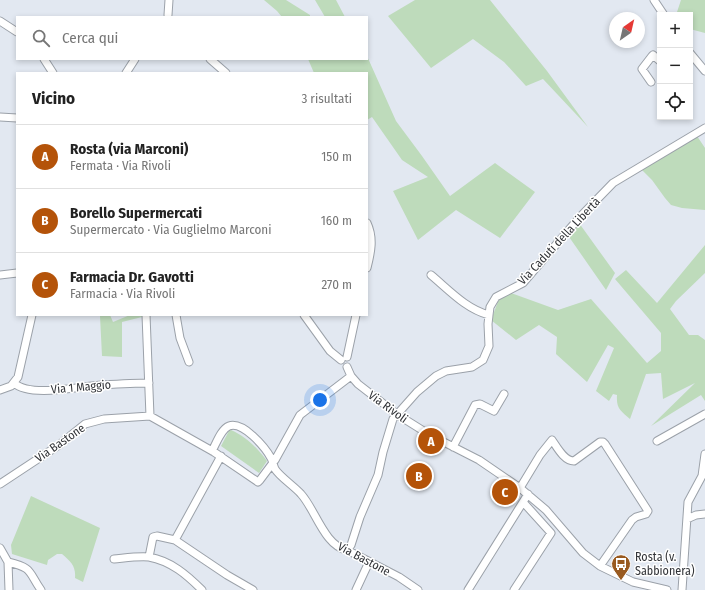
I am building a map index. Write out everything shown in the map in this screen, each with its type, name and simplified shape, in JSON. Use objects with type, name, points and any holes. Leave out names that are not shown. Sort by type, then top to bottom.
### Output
[{"type":"street","points":[[168,16],[169,0]]},
{"type":"street","points":[[654,0],[662,12]]},
{"type":"street","points":[[0,21],[16,31]]},
{"type":"street","points":[[651,82],[642,69],[652,56],[654,55],[657,58]]},
{"type":"street","points":[[693,58],[705,70]]},
{"type":"street","points":[[45,60],[52,72]]},
{"type":"street","points":[[127,72],[134,60]]},
{"type":"street","points":[[211,60],[225,72]]},
{"type":"street","points":[[0,117],[16,118]]},
{"type":"street","name":"Via Caduti della Libertà","points":[[347,550],[351,545],[360,517],[378,475],[392,421],[417,392],[436,376],[446,371],[472,368],[483,360],[489,346],[488,315],[490,307],[496,297],[523,283],[579,218],[613,183],[705,128]]},
{"type":"street","points":[[368,225],[372,244],[368,263]]},
{"type":"street","points":[[0,275],[16,273]]},
{"type":"street","points":[[432,275],[468,306],[478,312],[488,315]]},
{"type":"street","points":[[0,390],[11,386],[18,377],[32,316]]},
{"type":"street","points":[[146,316],[150,416],[221,456],[256,481],[260,480],[273,464],[300,415],[351,376]]},
{"type":"street","points":[[176,316],[180,338],[189,362]]},
{"type":"street","points":[[305,316],[330,351],[344,359],[356,316]]},
{"type":"street","name":"Via Rivoli","points":[[344,359],[350,362],[347,367],[351,376],[366,391],[398,415],[430,435],[479,460],[520,488],[546,510],[583,553],[600,566],[633,582],[667,590]]},
{"type":"street","name":"Via 1 Maggio","points":[[14,383],[20,388],[34,391],[54,391],[75,387],[149,383]]},
{"type":"street","points":[[453,447],[475,405],[480,404],[494,411],[504,394]]},
{"type":"street","points":[[657,441],[705,414]]},
{"type":"street","name":"Via Bastone","points":[[0,484],[59,445],[85,424],[104,419],[150,416]]},
{"type":"street","name":"Via Bastone","points":[[212,451],[226,427],[233,425],[246,430],[267,452],[278,473],[295,487],[308,503],[326,536],[337,546],[399,577],[418,590]]},
{"type":"street","points":[[520,488],[540,455],[552,440],[570,461],[574,461],[602,442],[648,511],[646,514],[632,520],[600,566]]},
{"type":"street","points":[[682,590],[688,502],[702,476],[705,454]]},
{"type":"street","points":[[175,540],[221,456]]},
{"type":"street","points":[[468,590],[528,494]]},
{"type":"street","points":[[514,590],[551,533],[523,502]]},
{"type":"street","points":[[687,519],[696,514],[705,514]]},
{"type":"street","points":[[149,557],[153,537],[157,536],[175,540],[253,590]]},
{"type":"street","points":[[0,548],[8,562],[9,590]]},
{"type":"street","points":[[114,559],[149,557],[172,565],[184,573],[202,590]]},
{"type":"street","points":[[8,562],[25,567],[30,571],[42,590]]},
{"type":"street","points":[[356,590],[369,562]]},
{"type":"green space","points":[[264,0],[286,0],[310,16],[281,16]]},
{"type":"green space","points":[[315,0],[336,0],[344,16],[324,16]]},
{"type":"green space","points":[[415,0],[490,0],[547,71],[588,127],[543,79],[526,86],[504,62],[473,39],[431,68],[388,16]]},
{"type":"green space","points":[[681,0],[705,0],[705,33],[693,30],[693,12],[677,12]]},
{"type":"green space","points":[[368,58],[396,121],[450,196],[495,163],[535,192],[500,238],[456,210],[418,240],[393,191],[428,177],[402,160],[372,117],[368,119],[368,72],[314,72],[308,60],[368,60]]},
{"type":"green space","points":[[697,136],[705,148],[705,210],[682,208],[671,205],[652,180],[641,169]]},
{"type":"green space","points":[[579,223],[615,273],[606,290],[567,234]]},
{"type":"green space","points":[[705,245],[705,273],[676,301],[670,309],[689,335],[698,335],[705,340],[705,401],[701,395],[651,426],[695,383],[663,399],[661,373],[646,374],[630,419],[618,407],[617,395],[613,394],[609,401],[596,391],[614,348],[608,345],[587,382],[556,354],[557,337],[539,325],[516,340],[491,320],[499,299],[511,293],[558,310],[591,299],[647,363],[661,351],[661,333],[615,279],[626,270],[657,303]]},
{"type":"green space","points":[[100,316],[110,316],[113,322],[128,316],[142,316],[122,322],[122,357],[102,356]]},
{"type":"green space","points":[[231,430],[251,443],[267,461],[259,473],[221,446]]},
{"type":"green space","points":[[31,496],[100,528],[83,582],[75,578],[75,570],[72,564],[62,554],[57,554],[48,560],[47,565],[12,554],[11,545]]},
{"type":"place","name":"Rosta (via Marconi)","points":[[431,441]]},
{"type":"place","name":"Borello Supermercati","points":[[419,476]]},
{"type":"place","name":"Farmacia Dr. Gavotti","points":[[505,492]]},
{"type":"place","name":"Rosta (v. Sabbionera)","points":[[621,581]]}]
